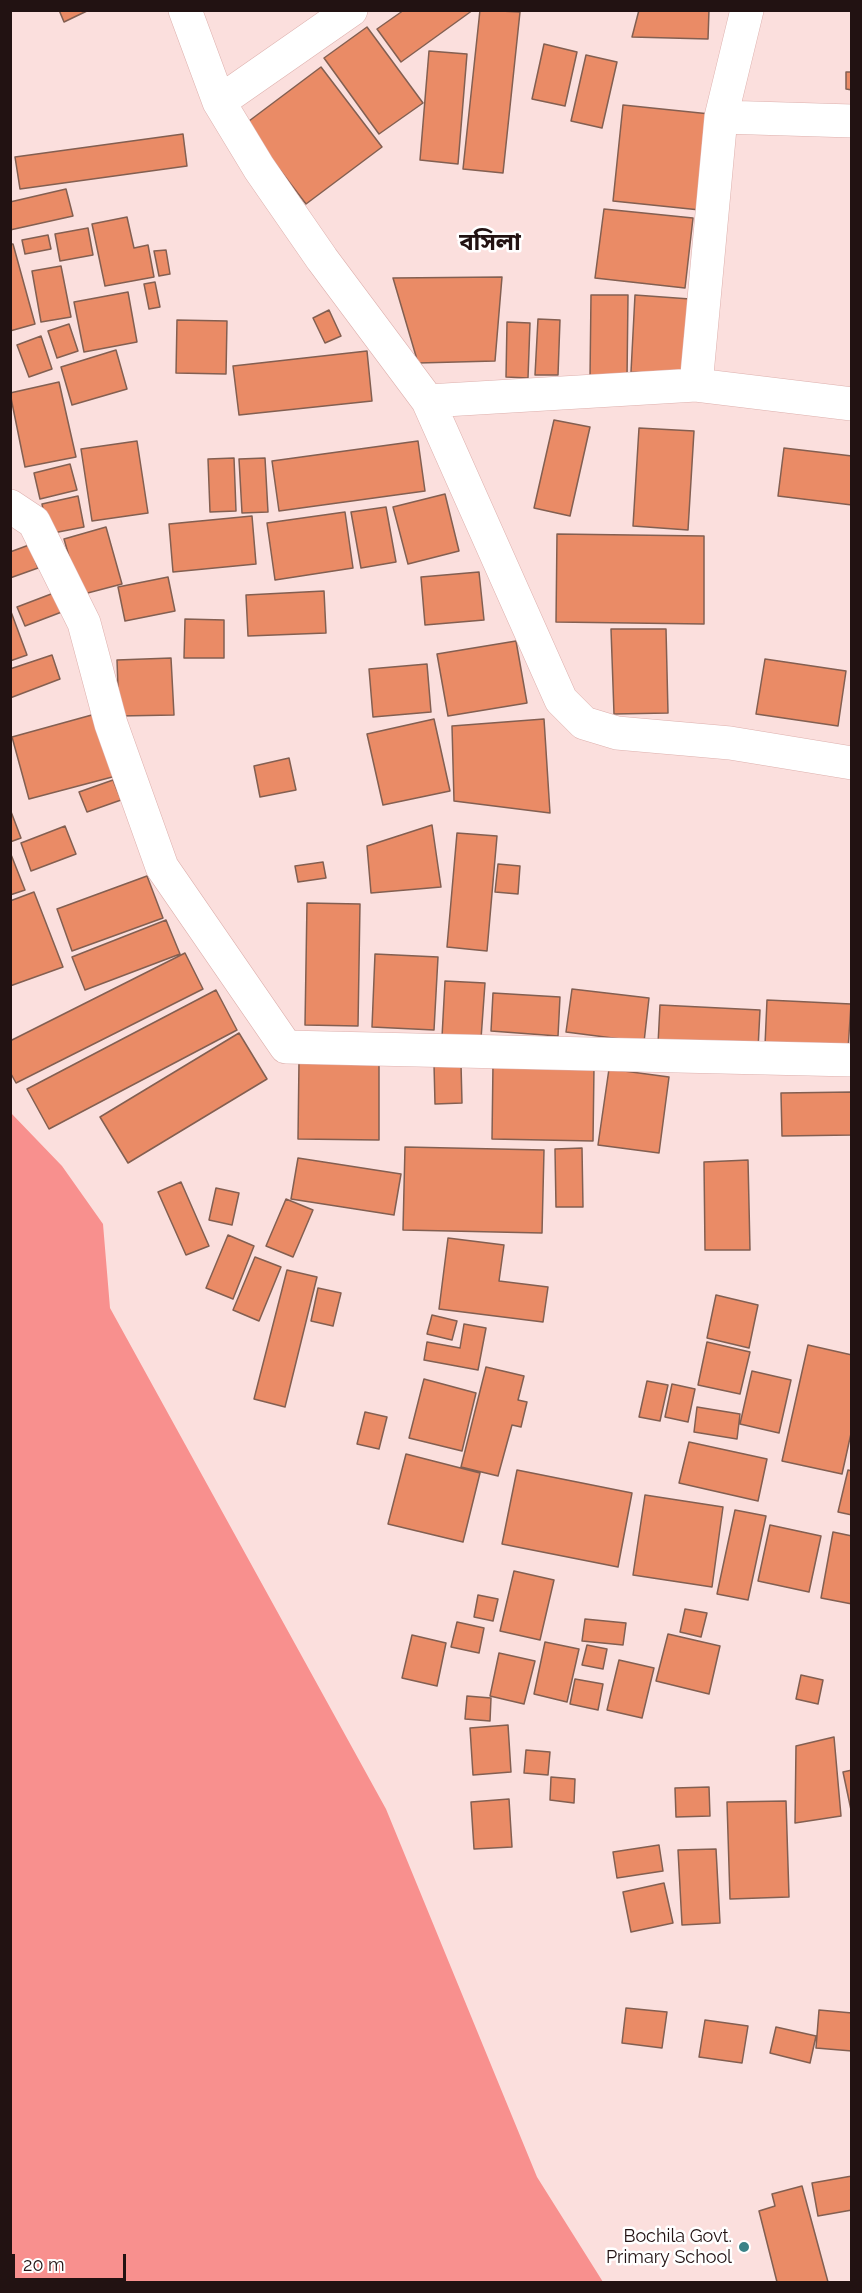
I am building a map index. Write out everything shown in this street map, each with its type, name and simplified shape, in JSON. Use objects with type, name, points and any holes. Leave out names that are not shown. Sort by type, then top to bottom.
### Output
[{"type":"street","points":[[185,10],[219,102],[259,168],[322,259],[428,401],[561,700],[584,723],[617,733],[851,754]]},
{"type":"street","points":[[219,102],[351,10]]},
{"type":"street","points":[[696,385],[721,117],[747,10]]},
{"type":"street","points":[[721,117],[852,122]]},
{"type":"street","points":[[428,401],[696,385],[852,404]]},
{"type":"street","points":[[10,506],[34,522],[84,624],[111,724],[162,867],[286,1047],[852,1060]]},
{"type":"shaded area","points":[[11,1113],[62,1166],[103,1224],[110,1308],[386,1809],[537,2177],[603,2282],[11,2282]]},
{"type":"building","points":[[59,10],[89,10],[64,22]]},
{"type":"building","points":[[404,10],[473,10],[401,62],[377,29]]},
{"type":"building","points":[[480,10],[520,12],[503,173],[463,169]]},
{"type":"building","points":[[639,10],[709,10],[708,39],[632,37]]},
{"type":"building","points":[[367,27],[423,103],[379,134],[324,58]]},
{"type":"building","points":[[544,44],[577,52],[565,106],[532,99]]},
{"type":"building","points":[[429,51],[467,54],[458,164],[420,160]]},
{"type":"building","points":[[586,55],[617,62],[602,128],[571,121]]},
{"type":"building","points":[[321,67],[382,147],[306,204],[245,124]]},
{"type":"building","points":[[846,72],[852,72],[852,90],[846,89]]},
{"type":"building","points":[[623,105],[710,114],[700,210],[613,201]]},
{"type":"building","points":[[183,134],[187,166],[20,189],[15,157]]},
{"type":"building","points":[[66,189],[73,216],[10,230],[10,202]]},
{"type":"building","points":[[604,209],[693,218],[685,288],[595,278]]},
{"type":"building","points":[[127,217],[134,248],[148,245],[154,277],[105,286],[92,224]]},
{"type":"building","points":[[88,228],[93,255],[60,261],[55,234]]},
{"type":"building","points":[[48,235],[51,249],[25,254],[22,240]]},
{"type":"building","points":[[10,244],[13,244],[35,324],[10,331]]},
{"type":"building","points":[[166,250],[170,274],[159,276],[154,251]]},
{"type":"building","points":[[61,266],[71,317],[41,322],[32,271]]},
{"type":"building","points":[[502,277],[495,361],[418,363],[393,278]]},
{"type":"building","points":[[155,282],[160,307],[149,309],[144,284]]},
{"type":"building","points":[[128,292],[137,342],[84,352],[74,302]]},
{"type":"building","points":[[591,295],[628,295],[627,379],[590,378]]},
{"type":"building","points":[[635,295],[690,299],[685,375],[631,372]]},
{"type":"building","points":[[329,310],[341,336],[325,343],[313,318]]},
{"type":"building","points":[[538,319],[560,320],[558,375],[535,375]]},
{"type":"building","points":[[177,320],[227,321],[226,374],[176,373]]},
{"type":"building","points":[[507,322],[530,323],[528,378],[506,377]]},
{"type":"building","points":[[69,324],[78,351],[57,358],[48,331]]},
{"type":"building","points":[[41,336],[52,369],[29,377],[17,345]]},
{"type":"building","points":[[116,350],[127,389],[72,405],[61,367]]},
{"type":"building","points":[[367,351],[372,401],[239,415],[233,366]]},
{"type":"building","points":[[59,382],[76,457],[25,467],[10,393]]},
{"type":"building","points":[[554,420],[590,427],[570,516],[534,508]]},
{"type":"building","points":[[639,428],[694,431],[688,530],[633,526]]},
{"type":"building","points":[[137,441],[148,513],[92,521],[81,449]]},
{"type":"building","points":[[418,441],[425,491],[279,511],[272,461]]},
{"type":"building","points":[[784,448],[852,456],[852,505],[778,496]]},
{"type":"building","points":[[234,458],[236,511],[210,512],[208,459]]},
{"type":"building","points":[[265,458],[268,512],[242,513],[239,459]]},
{"type":"building","points":[[70,464],[77,490],[40,499],[34,473]]},
{"type":"building","points":[[445,494],[459,551],[408,564],[393,507]]},
{"type":"building","points":[[78,496],[84,527],[48,534],[42,504]]},
{"type":"building","points":[[386,507],[396,562],[361,568],[351,512]]},
{"type":"building","points":[[345,512],[353,568],[275,580],[267,523]]},
{"type":"building","points":[[252,516],[256,564],[173,572],[169,524]]},
{"type":"building","points":[[106,527],[122,584],[80,595],[64,539]]},
{"type":"building","points":[[557,534],[704,536],[704,624],[556,622]]},
{"type":"building","points":[[29,545],[38,568],[10,578],[10,552]]},
{"type":"building","points":[[479,572],[484,620],[425,625],[421,577]]},
{"type":"building","points":[[168,577],[175,611],[125,621],[118,587]]},
{"type":"building","points":[[59,591],[67,610],[25,626],[17,607]]},
{"type":"building","points":[[324,591],[326,633],[248,636],[246,595]]},
{"type":"building","points":[[10,609],[27,655],[10,661]]},
{"type":"building","points":[[185,619],[224,620],[224,658],[184,658]]},
{"type":"building","points":[[611,629],[666,629],[668,713],[614,714]]},
{"type":"building","points":[[516,641],[527,703],[448,716],[437,654]]},
{"type":"building","points":[[52,655],[60,679],[10,698],[10,669]]},
{"type":"building","points":[[171,658],[174,715],[119,716],[117,660]]},
{"type":"building","points":[[765,659],[846,671],[838,726],[756,714]]},
{"type":"building","points":[[427,664],[431,712],[373,717],[369,669]]},
{"type":"building","points":[[99,713],[116,776],[29,799],[12,737]]},
{"type":"building","points":[[434,719],[450,791],[383,805],[367,734]]},
{"type":"building","points":[[544,719],[550,813],[454,801],[452,726]]},
{"type":"building","points":[[289,758],[296,790],[260,797],[254,766]]},
{"type":"building","points":[[113,780],[121,800],[87,812],[79,792]]},
{"type":"building","points":[[10,809],[21,838],[10,842]]},
{"type":"building","points":[[432,825],[441,887],[371,893],[367,846]]},
{"type":"building","points":[[65,826],[76,854],[31,871],[21,843]]},
{"type":"building","points":[[457,833],[497,836],[487,951],[447,947]]},
{"type":"building","points":[[10,852],[25,890],[10,895]]},
{"type":"building","points":[[323,862],[326,878],[298,882],[295,866]]},
{"type":"building","points":[[498,864],[520,866],[518,894],[495,892]]},
{"type":"building","points":[[147,876],[163,918],[72,951],[57,909]]},
{"type":"building","points":[[34,892],[63,967],[10,986],[10,901]]},
{"type":"building","points":[[307,903],[360,904],[358,1026],[305,1025]]},
{"type":"building","points":[[166,920],[180,954],[85,990],[72,957]]},
{"type":"building","points":[[185,953],[203,989],[16,1083],[10,1072],[10,1041]]},
{"type":"building","points":[[375,954],[438,957],[434,1030],[372,1027]]},
{"type":"building","points":[[445,981],[485,983],[481,1039],[442,1037]]},
{"type":"building","points":[[572,989],[649,998],[644,1042],[566,1032]]},
{"type":"building","points":[[216,990],[237,1030],[49,1129],[27,1089]]},
{"type":"building","points":[[493,993],[560,997],[558,1036],[491,1031]]},
{"type":"building","points":[[767,1000],[851,1004],[848,1050],[765,1045]]},
{"type":"building","points":[[660,1005],[760,1010],[758,1049],[658,1044]]},
{"type":"building","points":[[239,1033],[267,1079],[128,1163],[100,1117]]},
{"type":"building","points":[[299,1061],[379,1063],[379,1140],[298,1139]]},
{"type":"building","points":[[434,1064],[461,1064],[462,1103],[435,1104]]},
{"type":"building","points":[[493,1064],[594,1067],[593,1141],[492,1139]]},
{"type":"building","points":[[609,1069],[669,1077],[659,1153],[598,1145]]},
{"type":"building","points":[[852,1092],[852,1135],[782,1136],[781,1093]]},
{"type":"building","points":[[405,1147],[544,1150],[542,1233],[403,1230]]},
{"type":"building","points":[[582,1148],[583,1207],[556,1207],[555,1149]]},
{"type":"building","points":[[298,1158],[401,1174],[394,1215],[291,1199]]},
{"type":"building","points":[[748,1160],[750,1250],[705,1250],[704,1162]]},
{"type":"building","points":[[181,1182],[209,1246],[186,1255],[158,1192]]},
{"type":"building","points":[[216,1188],[239,1193],[232,1225],[209,1220]]},
{"type":"building","points":[[286,1199],[313,1210],[293,1257],[266,1246]]},
{"type":"building","points":[[228,1235],[254,1246],[233,1299],[206,1288]]},
{"type":"building","points":[[448,1238],[504,1245],[499,1281],[548,1287],[543,1322],[439,1309]]},
{"type":"building","points":[[255,1257],[281,1267],[259,1321],[233,1310]]},
{"type":"building","points":[[287,1270],[317,1277],[285,1407],[254,1399]]},
{"type":"building","points":[[318,1288],[341,1293],[333,1326],[311,1321]]},
{"type":"building","points":[[716,1295],[758,1305],[749,1348],[707,1338]]},
{"type":"building","points":[[432,1315],[457,1321],[452,1340],[427,1334]]},
{"type":"building","points":[[464,1324],[486,1328],[478,1370],[424,1360],[427,1342],[460,1348]]},
{"type":"building","points":[[707,1342],[750,1352],[740,1394],[698,1385]]},
{"type":"building","points":[[808,1345],[852,1355],[852,1429],[842,1474],[782,1461]]},
{"type":"building","points":[[486,1367],[524,1376],[518,1400],[527,1402],[521,1427],[512,1425],[498,1476],[461,1467]]},
{"type":"building","points":[[752,1371],[791,1380],[779,1433],[740,1424]]},
{"type":"building","points":[[424,1379],[476,1393],[462,1451],[409,1438]]},
{"type":"building","points":[[647,1381],[668,1385],[660,1421],[639,1417]]},
{"type":"building","points":[[672,1384],[695,1389],[688,1422],[665,1417]]},
{"type":"building","points":[[697,1407],[740,1414],[737,1439],[694,1432]]},
{"type":"building","points":[[365,1412],[387,1417],[379,1449],[357,1444]]},
{"type":"building","points":[[689,1442],[767,1459],[758,1501],[679,1483]]},
{"type":"building","points":[[406,1454],[480,1473],[463,1542],[388,1524]]},
{"type":"building","points":[[517,1470],[632,1493],[618,1567],[502,1544]]},
{"type":"building","points":[[848,1470],[852,1471],[852,1515],[838,1512]]},
{"type":"building","points":[[645,1495],[723,1507],[712,1587],[633,1575]]},
{"type":"building","points":[[735,1510],[766,1516],[748,1600],[717,1594]]},
{"type":"building","points":[[770,1525],[821,1536],[809,1592],[758,1581]]},
{"type":"building","points":[[833,1532],[852,1536],[852,1604],[821,1598]]},
{"type":"building","points":[[514,1571],[554,1580],[540,1640],[500,1631]]},
{"type":"building","points":[[478,1595],[498,1599],[493,1621],[474,1617]]},
{"type":"building","points":[[685,1609],[707,1613],[701,1637],[680,1632]]},
{"type":"building","points":[[585,1619],[626,1623],[623,1645],[582,1641]]},
{"type":"building","points":[[457,1622],[484,1628],[479,1653],[451,1647]]},
{"type":"building","points":[[668,1634],[720,1646],[709,1694],[656,1681]]},
{"type":"building","points":[[412,1635],[446,1643],[437,1686],[402,1678]]},
{"type":"building","points":[[545,1642],[579,1649],[567,1702],[534,1694]]},
{"type":"building","points":[[587,1645],[607,1649],[603,1669],[582,1665]]},
{"type":"building","points":[[499,1653],[535,1661],[524,1704],[490,1696]]},
{"type":"building","points":[[619,1660],[654,1668],[642,1718],[607,1710]]},
{"type":"building","points":[[801,1675],[823,1680],[818,1704],[796,1699]]},
{"type":"building","points":[[575,1679],[603,1684],[598,1710],[570,1704]]},
{"type":"building","points":[[467,1696],[491,1698],[490,1721],[465,1719]]},
{"type":"building","points":[[508,1725],[511,1772],[473,1775],[470,1728]]},
{"type":"building","points":[[834,1737],[841,1816],[795,1823],[796,1746]]},
{"type":"building","points":[[526,1750],[550,1752],[548,1775],[524,1773]]},
{"type":"building","points":[[852,1770],[852,1810],[851,1810],[843,1772]]},
{"type":"building","points":[[551,1777],[575,1779],[574,1803],[550,1800]]},
{"type":"building","points":[[709,1787],[710,1816],[676,1817],[675,1788]]},
{"type":"building","points":[[509,1799],[512,1847],[474,1849],[471,1802]]},
{"type":"building","points":[[786,1801],[789,1897],[730,1899],[727,1802]]},
{"type":"building","points":[[659,1845],[663,1871],[617,1878],[613,1852]]},
{"type":"building","points":[[716,1849],[720,1923],[682,1925],[678,1850]]},
{"type":"building","points":[[664,1883],[673,1923],[631,1932],[623,1892]]},
{"type":"building","points":[[626,2008],[667,2012],[662,2048],[622,2043]]},
{"type":"building","points":[[819,2010],[852,2013],[852,2051],[816,2048]]},
{"type":"building","points":[[705,2020],[748,2026],[742,2063],[699,2057]]},
{"type":"building","points":[[776,2027],[816,2036],[810,2063],[770,2053]]},
{"type":"building","points":[[852,2176],[852,2210],[818,2216],[812,2183]]},
{"type":"building","points":[[802,2186],[828,2282],[777,2282],[759,2211],[775,2206],[772,2194]]},
{"type":"place","name":"Bochila Govt. Primary School","points":[[744,2247]]},
{"type":"district","name":"বসিলা","points":[[490,243]]}]
